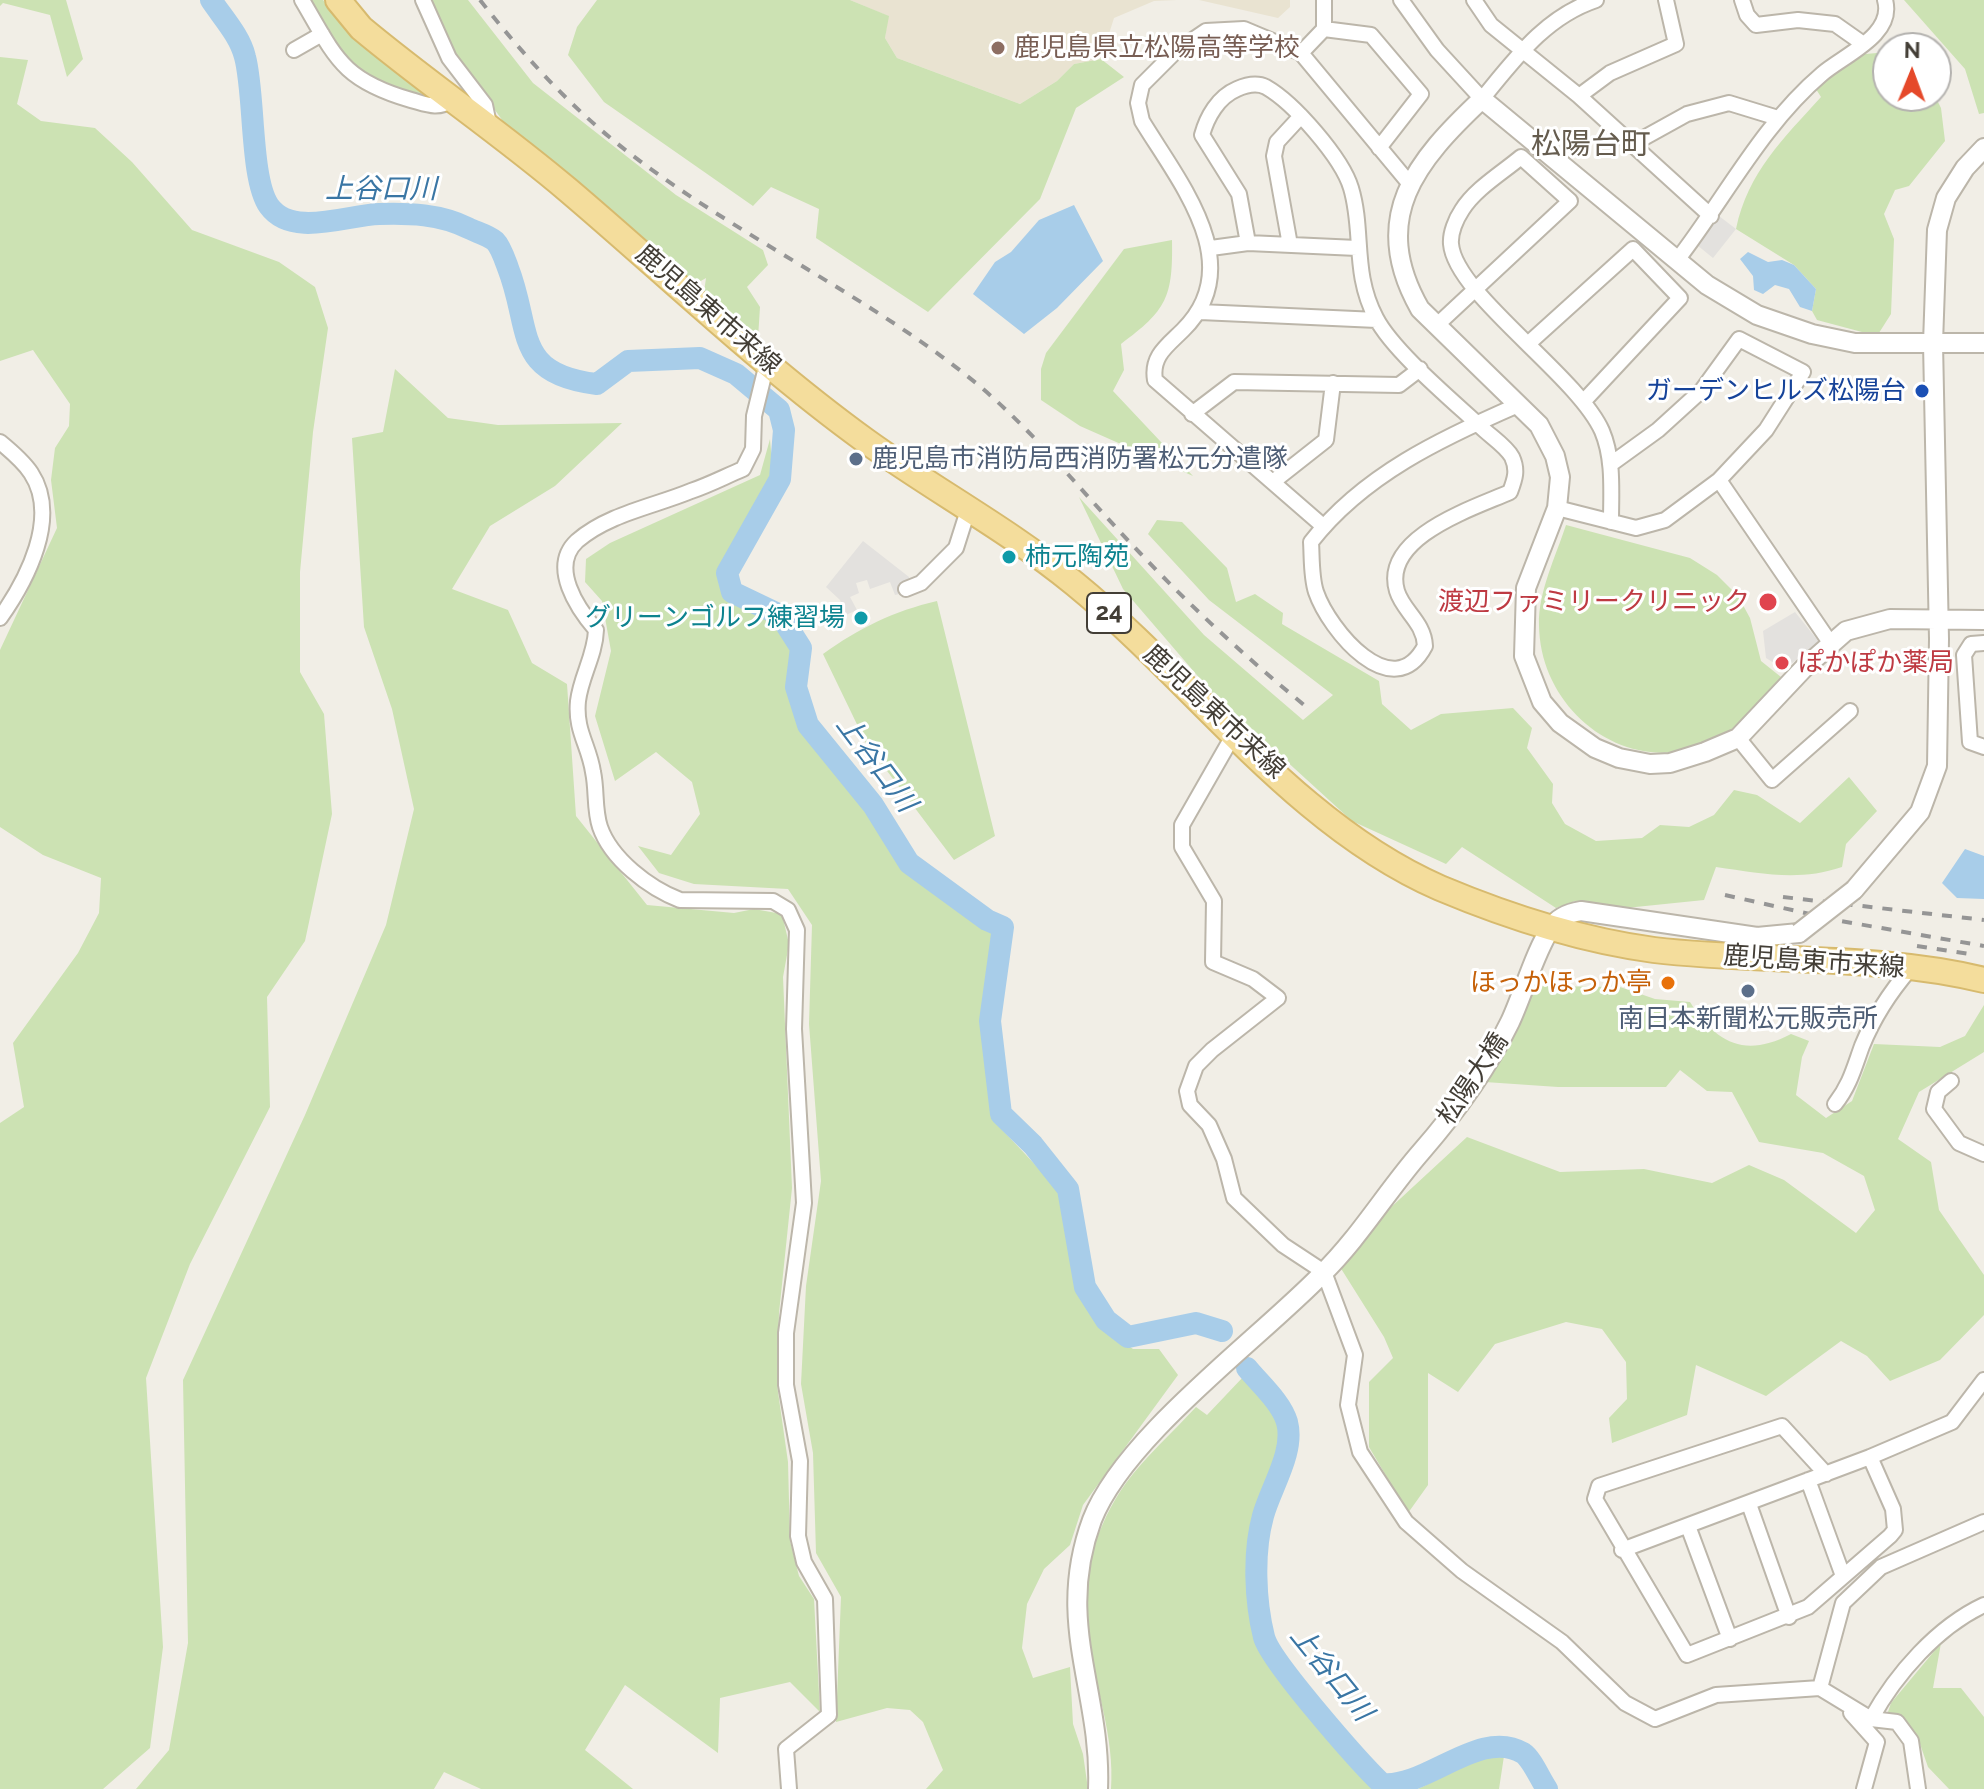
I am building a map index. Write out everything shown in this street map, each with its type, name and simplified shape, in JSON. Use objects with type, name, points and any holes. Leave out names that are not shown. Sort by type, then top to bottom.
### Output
[{"type":"main road","name":"鹿児島東市来線","points":[[338,0],[361,28],[561,184],[767,363],[868,442],[969,507],[1096,601],[1234,734],[1374,854],[1441,888],[1550,929],[1653,949],[1910,969],[1984,980]]},
{"type":"street","points":[[302,0],[343,67],[364,83],[437,107],[451,100]]},
{"type":"street","points":[[423,0],[449,58],[485,105],[490,130]]},
{"type":"street","points":[[1301,53],[1324,29],[1324,0]]},
{"type":"street","points":[[1401,0],[1437,50],[1482,99],[1732,303],[1782,325],[1855,343],[1984,343]]},
{"type":"street","points":[[1474,0],[1491,25],[1579,96],[1711,216]]},
{"type":"street","points":[[1596,0],[1557,17],[1523,50],[1482,99],[1443,136],[1409,183],[1399,224],[1401,264],[1420,309],[1539,425],[1555,456],[1560,477],[1557,508],[1526,588],[1523,615],[1529,675],[1550,713],[1595,748],[1619,758],[1650,764],[1685,758],[1738,738],[1846,631],[1873,621],[1984,620]]},
{"type":"street","points":[[1579,96],[1610,73],[1676,44],[1666,0]]},
{"type":"street","points":[[1742,0],[1747,15],[1756,25],[1798,20],[1835,24],[1862,43]]},
{"type":"street","points":[[1678,259],[1778,118],[1821,75],[1880,31],[1888,10],[1885,0]]},
{"type":"street","points":[[1323,526],[1155,380],[1153,366],[1161,351],[1200,312],[1209,281],[1211,248],[1204,224],[1142,121],[1138,103],[1142,85],[1175,52],[1206,31],[1244,29],[1301,53],[1409,183]]},
{"type":"street","points":[[1324,29],[1371,35],[1421,94],[1379,148]]},
{"type":"street","points":[[294,50],[322,34]]},
{"type":"street","points":[[1248,243],[1239,194],[1202,135],[1207,116],[1230,92],[1247,84],[1264,86],[1301,116],[1342,170],[1351,189],[1362,281],[1377,320],[1420,369],[1477,423],[1511,456],[1517,475],[1510,492],[1453,515],[1417,540],[1397,563],[1394,573],[1398,595],[1424,636],[1425,646],[1410,667],[1386,670],[1376,665],[1331,623],[1315,590],[1311,542],[1323,526],[1398,463],[1477,423],[1518,405]]},
{"type":"street","points":[[1631,145],[1687,114],[1729,103],[1778,118]]},
{"type":"street","points":[[1290,245],[1274,156],[1277,142],[1301,116]]},
{"type":"street","points":[[1550,929],[1564,915],[1589,911],[1757,937],[1799,933],[1854,890],[1920,812],[1937,766],[1933,343],[1937,230],[1946,198],[1965,168],[1984,148]]},
{"type":"street","points":[[1437,325],[1475,289],[1570,201],[1521,157],[1472,198],[1452,232],[1452,250],[1475,289],[1583,402],[1602,431],[1611,464],[1611,522]]},
{"type":"street","points":[[1211,248],[1248,243],[1357,248]]},
{"type":"street","points":[[1529,343],[1633,249],[1680,298],[1583,402]]},
{"type":"street","points":[[1200,312],[1377,320]]},
{"type":"street","points":[[1557,508],[1636,528],[1665,520],[1719,480],[1766,430],[1803,372],[1739,339],[1702,390],[1658,430],[1611,464]]},
{"type":"street","points":[[767,363],[754,416],[753,449],[743,469],[622,516],[576,542],[568,558],[568,587],[576,606],[596,630],[595,650],[578,699],[579,735],[593,769],[600,828],[610,844],[637,874],[667,895],[680,900],[773,901],[788,910],[797,930],[794,1029],[804,1203],[786,1333],[786,1385],[800,1461],[798,1536],[804,1562],[825,1599],[829,1715],[786,1749],[789,1789]]},
{"type":"street","points":[[1192,414],[1234,382],[1399,385],[1420,369]]},
{"type":"street","points":[[1274,481],[1326,440],[1333,383]]},
{"type":"street","points":[[0,442],[33,475],[42,499],[41,530],[34,551],[20,587],[0,618]]},
{"type":"street","points":[[1719,480],[1831,644]]},
{"type":"street","points":[[906,589],[921,583],[956,548],[969,507]]},
{"type":"street","points":[[1984,643],[1971,644],[1964,655],[1970,742],[1984,747]]},
{"type":"street","points":[[1738,738],[1772,780],[1850,711]]},
{"type":"street","points":[[1234,734],[1182,825],[1182,847],[1214,901],[1213,962],[1253,979],[1278,998],[1196,1066],[1187,1091],[1190,1105],[1209,1125],[1224,1159],[1234,1198],[1283,1245],[1324,1272],[1355,1355],[1348,1405],[1360,1452],[1406,1522],[1462,1571],[1562,1642],[1625,1703],[1655,1719],[1716,1695],[1820,1688],[1871,1719],[1897,1722],[1911,1741],[1918,1789]]},
{"type":"street","name":"松陽大橋","points":[[1098,1789],[1097,1748],[1075,1608],[1093,1519],[1111,1484],[1158,1429],[1324,1272],[1458,1107],[1508,1026],[1550,929]]},
{"type":"street","points":[[1835,1104],[1852,1079],[1877,1017],[1910,969]]},
{"type":"street","points":[[1951,1081],[1938,1092],[1934,1109],[1959,1143],[1984,1154]]},
{"type":"street","points":[[1622,1550],[1749,1504],[1952,1422],[1984,1380]]},
{"type":"street","points":[[1826,1474],[1782,1426],[1599,1486],[1596,1502],[1684,1654],[1697,1654],[1808,1607],[1895,1530],[1893,1509],[1870,1457]]},
{"type":"street","points":[[1808,1480],[1843,1576]]},
{"type":"street","points":[[1749,1504],[1789,1617]]},
{"type":"street","points":[[1820,1688],[1843,1603],[1881,1567],[1984,1522]]},
{"type":"street","points":[[1688,1526],[1730,1639]]},
{"type":"street","points":[[1871,1719],[1885,1693],[1940,1633],[1984,1605]]},
{"type":"street","points":[[1820,1688],[1856,1717],[1877,1742],[1864,1789]]},
{"type":"shaded area","name":"鹿児島県立松陽高等学校","points":[[850,0],[1177,0],[1154,1],[1114,18],[1101,59],[1074,64],[1057,81],[1020,104],[897,58],[885,38],[888,16]]},
{"type":"shaded area","name":"鹿児島県立松陽高等学校","points":[[1199,0],[1290,0],[1290,7],[1278,18]]},
{"type":"shaded area","points":[[1719,216],[1736,229],[1713,258],[1697,245]]},
{"type":"shaded area","points":[[863,541],[909,577],[912,591],[895,595],[890,582],[870,589],[867,580],[856,583],[859,593],[850,597],[857,610],[846,615],[840,600],[826,587]]},
{"type":"shaded area","points":[[1795,612],[1819,642],[1791,664],[1783,656],[1774,663],[1766,658],[1763,631]]},
{"type":"green space","points":[[0,0],[66,0],[83,59],[67,77],[50,15],[3,3],[0,6]]},
{"type":"green space","points":[[311,0],[323,0],[367,48],[436,100],[389,86],[358,69],[336,42]]},
{"type":"green space","points":[[431,0],[468,0],[533,83],[676,195],[763,250],[768,265],[747,287],[760,307],[758,338],[704,292],[706,278],[694,285],[505,124],[457,57]]},
{"type":"green space","points":[[597,0],[850,0],[889,16],[885,38],[897,58],[1020,104],[1057,81],[1074,64],[1101,59],[1124,77],[1076,108],[1040,199],[928,312],[816,238],[819,209],[771,187],[753,206],[604,102],[568,55],[577,27]]},
{"type":"green space","points":[[1904,0],[1984,0],[1984,113],[1979,114],[1965,69],[1952,54],[1952,32],[1932,32]]},
{"type":"green space","points":[[1872,53],[1872,112],[1941,112],[1945,141],[1909,186],[1895,190],[1884,214],[1894,239],[1891,314],[1877,336],[1817,320],[1812,311],[1816,289],[1794,265],[1736,229],[1758,173],[1821,97],[1814,86],[1854,55]]},
{"type":"green space","points":[[0,57],[28,60],[17,104],[41,121],[95,128],[132,162],[192,230],[279,262],[315,287],[328,328],[313,432],[300,572],[300,672],[324,714],[332,814],[305,941],[267,997],[270,1107],[190,1264],[146,1378],[163,1647],[150,1748],[103,1789],[0,1789],[0,1123],[24,1107],[13,1043],[78,953],[99,913],[101,878],[43,855],[0,827],[0,650],[57,528],[51,480],[55,448],[69,426],[70,404],[33,350],[0,361]]},
{"type":"green space","points":[[1172,240],[1171,276],[1164,301],[1149,321],[1121,344],[1124,370],[1113,391],[1193,476],[1080,426],[1041,400],[1041,369],[1046,353],[1124,249]]},
{"type":"green space","points":[[395,369],[448,418],[498,425],[622,423],[555,486],[490,526],[452,589],[508,610],[532,663],[567,684],[576,816],[647,905],[734,913],[754,909],[782,914],[789,944],[783,977],[792,1188],[779,1313],[777,1385],[788,1462],[790,1541],[799,1576],[814,1599],[820,1712],[790,1682],[720,1698],[718,1753],[625,1685],[585,1750],[633,1789],[481,1789],[444,1772],[434,1789],[136,1789],[169,1750],[188,1643],[183,1380],[305,1115],[386,925],[414,809],[392,709],[364,627],[352,438],[383,432]]},
{"type":"green space","points":[[770,439],[773,475],[718,573],[725,595],[775,619],[792,646],[789,688],[802,731],[868,812],[908,874],[992,930],[981,1021],[993,1120],[1060,1191],[1077,1285],[1095,1321],[1133,1349],[1159,1349],[1178,1375],[1083,1505],[1070,1545],[1044,1569],[1027,1604],[1022,1648],[1033,1678],[1070,1667],[1073,1724],[1083,1754],[1088,1789],[926,1789],[943,1770],[923,1722],[910,1710],[887,1708],[836,1722],[841,1597],[816,1553],[813,1453],[801,1384],[806,1286],[821,1181],[809,1024],[812,925],[788,889],[694,884],[659,873],[638,846],[671,855],[700,814],[692,782],[656,752],[615,781],[595,716],[611,651],[602,601],[585,582],[586,559],[610,543],[760,475]]},
{"type":"green space","points":[[1079,497],[1204,635],[1303,720],[1333,695],[1209,600],[1148,534],[1157,520],[1182,522],[1227,568],[1236,602],[1255,594],[1283,613],[1282,624],[1379,681],[1382,704],[1411,730],[1441,714],[1513,708],[1532,728],[1527,748],[1553,784],[1552,803],[1565,824],[1596,841],[1642,838],[1660,825],[1689,827],[1714,815],[1734,790],[1757,795],[1800,823],[1849,777],[1877,811],[1846,844],[1842,867],[1826,872],[1764,874],[1716,867],[1704,900],[1616,909],[1575,901],[1556,908],[1462,847],[1446,864],[1352,821],[1214,695],[1123,589]]},
{"type":"green space","points":[[1566,525],[1690,558],[1717,575],[1738,596],[1750,618],[1761,661],[1781,677],[1729,731],[1688,750],[1656,753],[1626,747],[1598,733],[1575,713],[1556,688],[1544,658],[1539,612],[1548,574]]},
{"type":"green space","points":[[937,601],[995,836],[954,860],[866,743],[823,654],[877,622]]},
{"type":"green space","points":[[1537,986],[1620,987],[1655,999],[1690,1002],[1711,1028],[1733,1043],[1760,1045],[1791,1034],[1809,1041],[1802,1057],[1796,1095],[1826,1118],[1852,1101],[1874,1044],[1940,1047],[1965,1036],[1984,1005],[1984,1052],[1919,1092],[1898,1139],[1931,1162],[1939,1210],[1984,1275],[1984,1315],[1940,1360],[1890,1381],[1867,1356],[1841,1341],[1766,1396],[1696,1365],[1687,1415],[1612,1443],[1609,1418],[1627,1399],[1626,1362],[1602,1329],[1566,1322],[1495,1344],[1458,1392],[1428,1373],[1428,1485],[1408,1513],[1369,1447],[1369,1382],[1393,1358],[1384,1337],[1335,1259],[1467,1137],[1560,1172],[1644,1169],[1712,1183],[1749,1165],[1784,1180],[1856,1233],[1875,1210],[1864,1176],[1823,1153],[1759,1142],[1732,1092],[1707,1091],[1680,1070],[1666,1087],[1558,1087],[1485,1082]]},
{"type":"green space","points":[[1244,1376],[1281,1421],[1281,1443],[1257,1516],[1250,1564],[1252,1623],[1264,1654],[1371,1785],[1380,1789],[1111,1789],[1107,1730],[1083,1615],[1087,1575],[1098,1535],[1116,1498],[1151,1454],[1196,1407],[1207,1415]]},
{"type":"green space","points":[[1941,1643],[1933,1688],[1961,1688],[1984,1717],[1984,1789],[1949,1789],[1928,1767],[1920,1744],[1886,1718],[1891,1703]]},
{"type":"green space","points":[[1485,1756],[1504,1756],[1499,1789],[1418,1789]]},
{"type":"water","points":[[1074,205],[1103,261],[1057,308],[1024,334],[973,294],[995,262],[1011,252],[1039,220]]},
{"type":"water","points":[[1748,252],[1768,262],[1782,260],[1794,265],[1816,289],[1812,311],[1800,307],[1789,289],[1775,285],[1763,294],[1754,290],[1753,276],[1740,259]]},
{"type":"water","points":[[1965,849],[1984,856],[1984,899],[1957,898],[1942,883]]},
{"type":"waterway","name":"上谷口川","points":[[211,0],[243,49],[259,177],[269,206],[279,216],[305,223],[402,214],[424,215],[457,223],[489,237],[499,247],[506,261],[530,345],[538,359],[551,370],[570,379],[597,384],[628,361],[700,358],[736,374],[779,410],[784,430],[780,479],[727,573],[732,592],[780,615],[801,648],[796,687],[808,725],[873,805],[909,863],[987,920],[1003,927],[990,1021],[1001,1114],[1033,1145],[1068,1189],[1085,1287],[1106,1320],[1128,1337],[1196,1323],[1222,1331]]},
{"type":"waterway","name":"上谷口川","points":[[1247,1368],[1280,1407],[1289,1433],[1285,1457],[1263,1516],[1257,1561],[1257,1592],[1264,1637],[1282,1667],[1382,1784],[1417,1778],[1471,1753],[1506,1747],[1526,1756],[1547,1789]]},
{"type":"railway","points":[[480,0],[549,80],[587,118],[628,152],[714,212],[892,322],[976,383],[1040,444],[1180,594],[1309,709]]},
{"type":"railway","points":[[1725,895],[1841,921],[1984,946]]},
{"type":"railway","points":[[1783,897],[1984,920]]},
{"type":"railway","points":[[1917,946],[1976,955]]},
{"type":"place","name":"鹿児島県立松陽高等学校","points":[[998,48]]},
{"type":"place","name":"ガーデンヒルズ松陽台","points":[[1922,391]]},
{"type":"place","name":"鹿児島市消防局西消防署松元分遣隊","points":[[856,459]]},
{"type":"place","name":"柿元陶苑","points":[[1009,557]]},
{"type":"place","name":"渡辺ファミリークリニック","points":[[1768,602]]},
{"type":"place","name":"グリーンゴルフ練習場","points":[[861,618]]},
{"type":"place","name":"ぽかぽか薬局","points":[[1782,663]]},
{"type":"place","name":"ほっかほっか亭","points":[[1668,983]]},
{"type":"place","name":"南日本新聞松元販売所","points":[[1748,991]]},
{"type":"district","name":"松陽台町","points":[[1591,145]]}]
